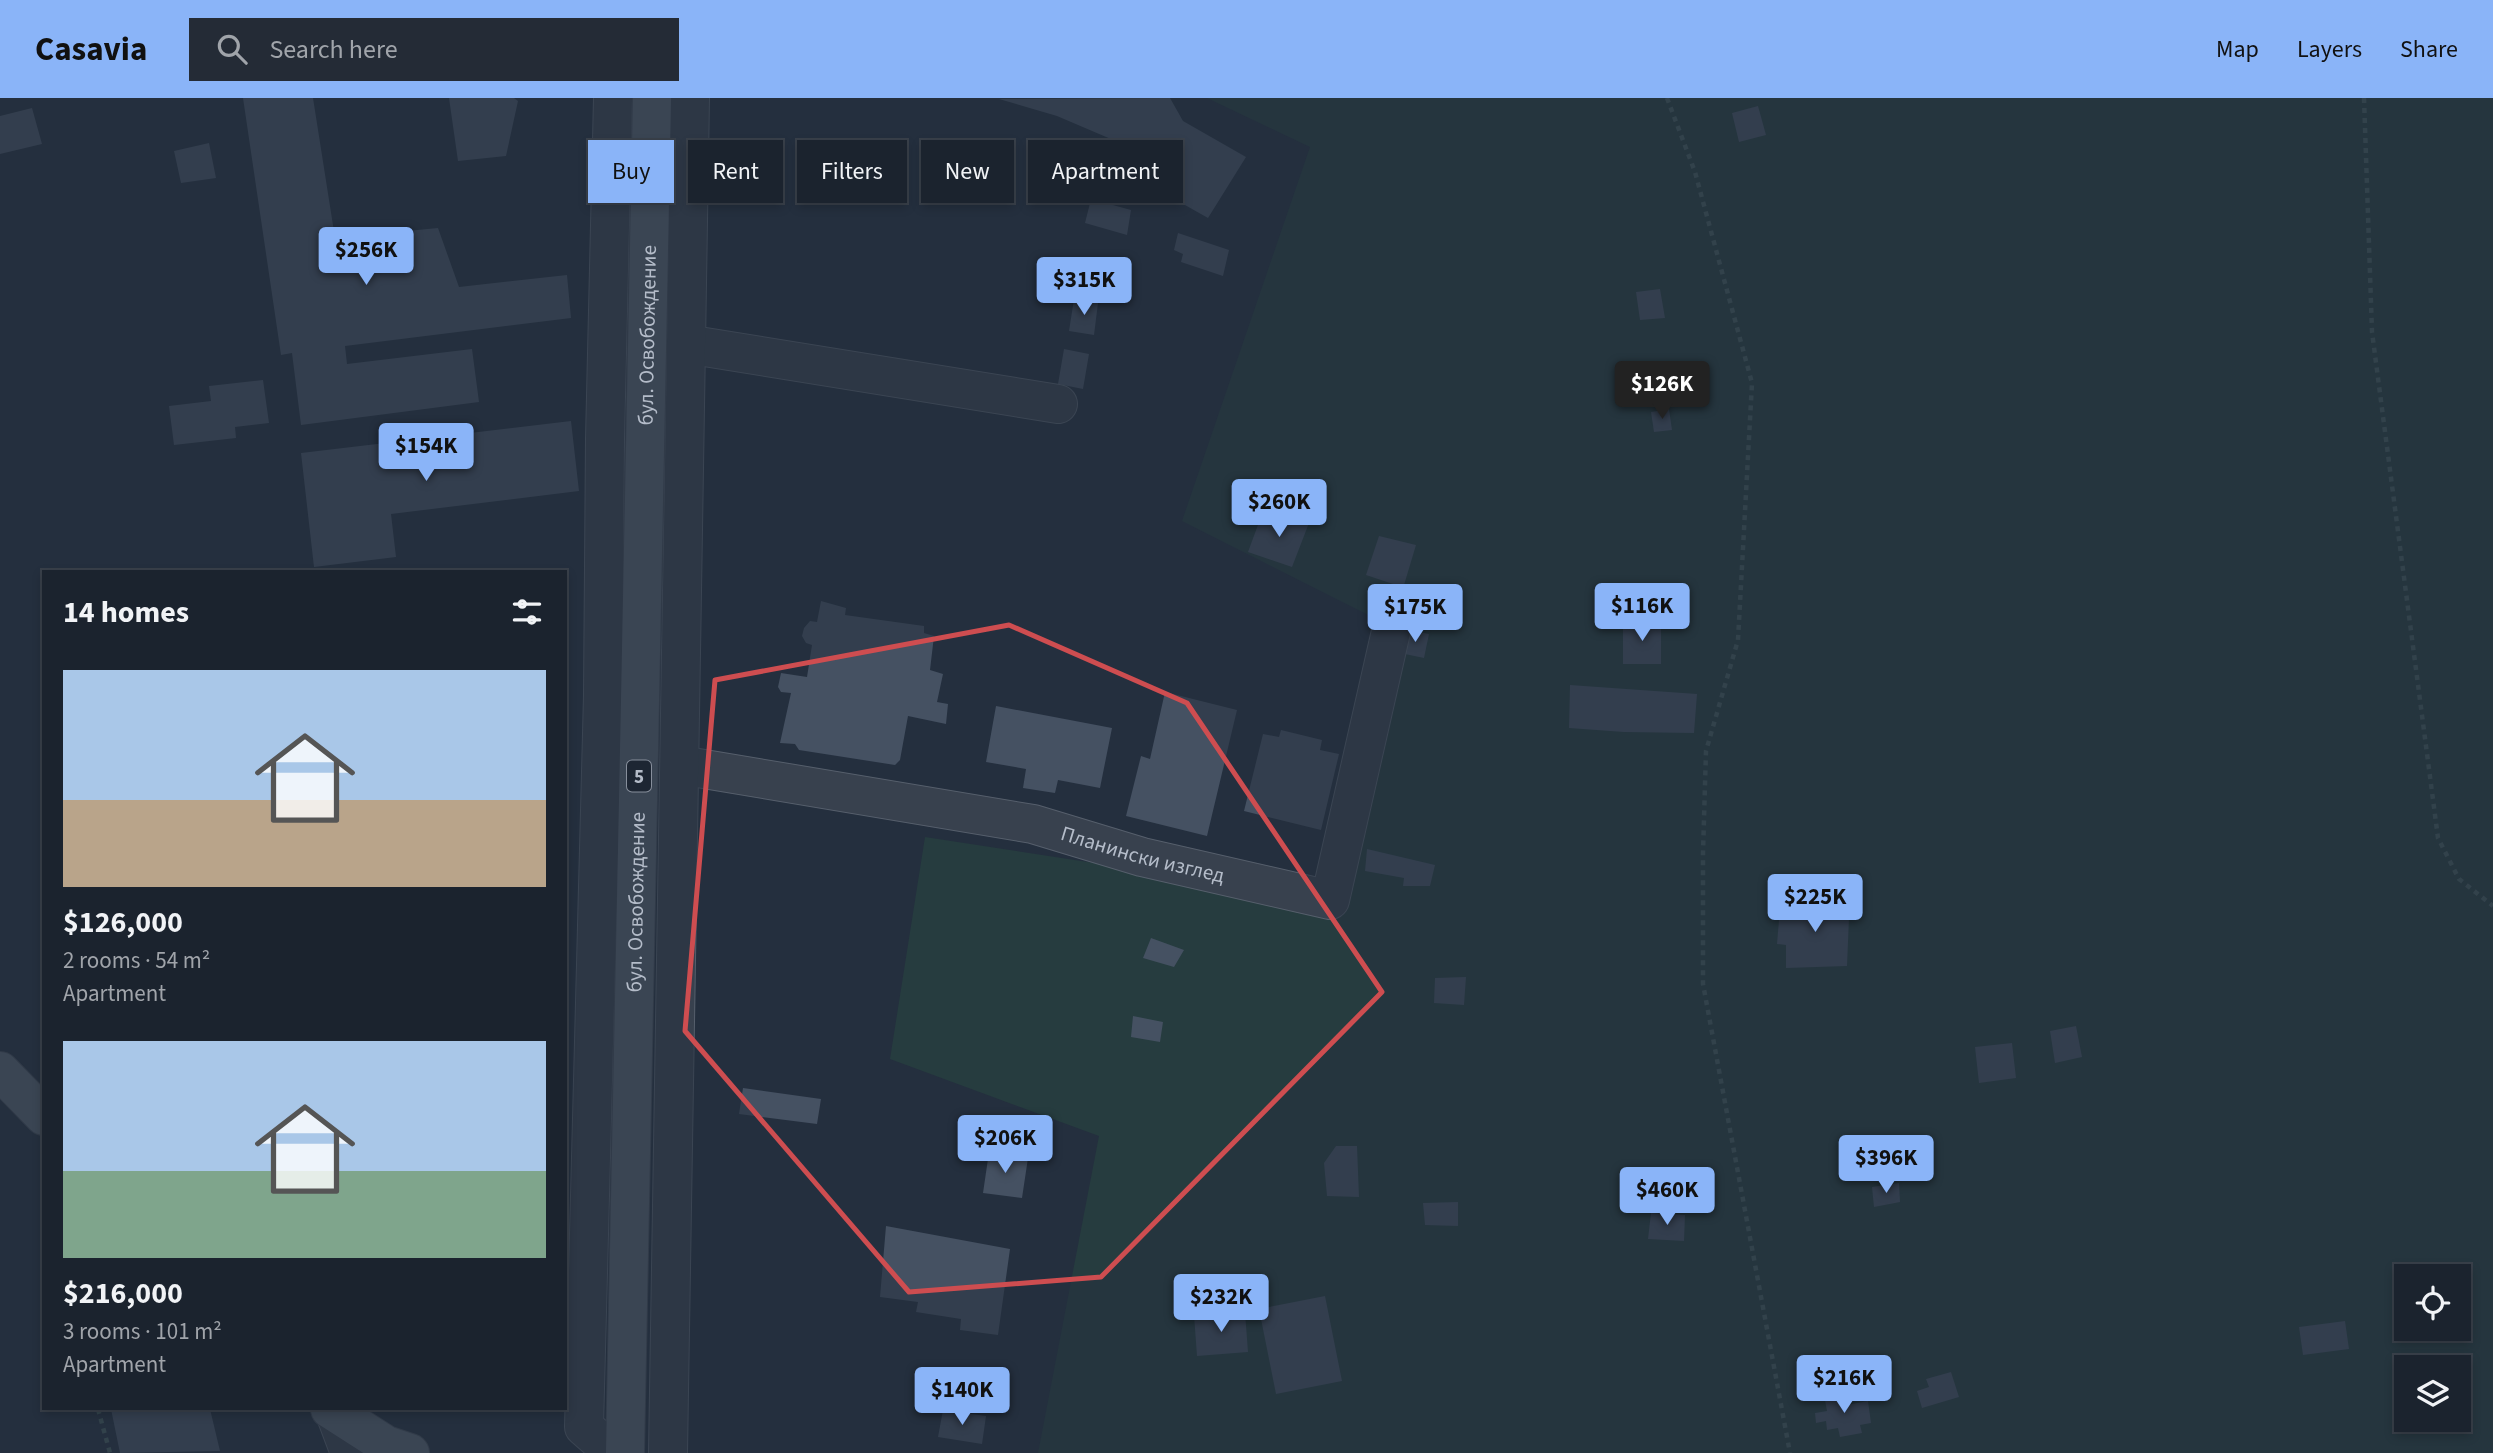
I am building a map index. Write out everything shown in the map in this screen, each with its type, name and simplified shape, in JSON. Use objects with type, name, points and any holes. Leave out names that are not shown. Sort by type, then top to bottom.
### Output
[{"type":"main road","name":"бул. Освобождение","points":[[625,1453],[652,98]]},
{"type":"main road","points":[[0,1071],[42,1114]]},
{"type":"main road","points":[[333,1411],[386,1445],[410,1453]]},
{"type":"street","points":[[613,98],[605,439],[603,695],[584,1427],[614,1453]]},
{"type":"street","points":[[668,1453],[690,98]]},
{"type":"street","points":[[686,344],[1058,404]]},
{"type":"street","name":"Планински изглед","points":[[680,765],[1033,824],[1142,857],[1330,900],[1392,627]]},
{"type":"street","points":[[333,1411],[350,1453]]},
{"type":"path","points":[[1667,98],[1695,172],[1752,383],[1738,640],[1706,751],[1703,984],[1790,1453]]},
{"type":"path","points":[[2364,98],[2372,331],[2438,838],[2459,878],[2493,906]]},
{"type":"path","points":[[98,1410],[110,1453]]},
{"type":"highlighted area","points":[[1009,625],[1187,703],[1382,992],[1101,1277],[909,1292],[685,1031],[715,680]]},
{"type":"green space","points":[[1207,98],[2493,98],[2493,1453],[1038,1453],[1099,1136],[890,1059],[925,837],[1329,899],[1392,627],[1182,521],[1310,147]]},
{"type":"building","points":[[243,98],[313,98],[335,238],[438,228],[459,287],[567,275],[571,318],[345,346],[347,364],[472,349],[479,402],[301,425],[292,353],[281,355]]},
{"type":"building","points":[[449,98],[514,98],[518,101],[506,156],[458,161]]},
{"type":"building","points":[[1170,98],[1183,121],[1246,157],[1208,218],[1181,203],[1183,140],[1113,140],[1057,116],[999,99]]},
{"type":"building","points":[[1758,106],[1766,135],[1739,142],[1732,113]]},
{"type":"building","points":[[32,108],[42,144],[0,154],[0,116]]},
{"type":"building","points":[[209,143],[216,178],[181,183],[174,151]]},
{"type":"building","points":[[1090,203],[1106,203],[1131,210],[1127,235],[1085,223]]},
{"type":"building","points":[[1178,233],[1229,250],[1223,276],[1181,262],[1183,254],[1174,250]]},
{"type":"building","points":[[1660,289],[1665,318],[1640,320],[1636,292]]},
{"type":"building","points":[[1074,299],[1098,303],[1094,335],[1069,331]]},
{"type":"building","points":[[1064,349],[1089,354],[1083,389],[1058,384]]},
{"type":"building","points":[[263,380],[269,423],[235,427],[236,438],[174,445],[169,406],[211,401],[209,386]]},
{"type":"building","points":[[1669,409],[1672,430],[1654,432],[1651,412]]},
{"type":"building","points":[[571,421],[579,491],[391,514],[396,557],[314,567],[301,453]]},
{"type":"building","points":[[1262,514],[1288,523],[1291,515],[1309,523],[1292,567],[1248,552]]},
{"type":"building","points":[[1379,536],[1416,545],[1401,595],[1392,592],[1393,584],[1366,575]]},
{"type":"building","points":[[821,601],[846,608],[845,615],[924,626],[924,633],[934,636],[930,670],[943,674],[937,702],[948,704],[946,724],[908,716],[900,760],[895,765],[799,750],[795,744],[780,743],[791,693],[781,692],[778,687],[781,673],[807,677],[812,645],[806,643],[802,636],[810,621],[817,622]]},
{"type":"building","points":[[1623,622],[1661,622],[1661,664],[1623,664]]},
{"type":"building","points":[[1406,629],[1429,634],[1424,658],[1400,653]]},
{"type":"building","points":[[1570,685],[1697,694],[1694,733],[1569,728]]},
{"type":"building","points":[[1165,692],[1237,710],[1207,836],[1126,816],[1141,756],[1150,759]]},
{"type":"building","points":[[996,706],[1112,728],[1100,788],[1058,780],[1055,793],[1023,788],[1026,769],[986,762]]},
{"type":"building","points":[[1281,730],[1322,740],[1320,750],[1339,754],[1321,830],[1244,811],[1263,734],[1279,737]]},
{"type":"building","points":[[1367,849],[1435,865],[1430,886],[1403,886],[1404,878],[1365,871]]},
{"type":"building","points":[[1788,900],[1841,900],[1840,918],[1849,918],[1847,966],[1786,968],[1786,945],[1777,944],[1779,920],[1788,917]]},
{"type":"building","points":[[1151,938],[1184,950],[1174,967],[1143,958]]},
{"type":"building","points":[[1466,977],[1464,1005],[1434,1003],[1435,978]]},
{"type":"building","points":[[1133,1016],[1163,1022],[1160,1042],[1131,1037]]},
{"type":"building","points":[[2076,1026],[2082,1057],[2055,1063],[2050,1031]]},
{"type":"building","points":[[2012,1043],[2016,1078],[1979,1083],[1975,1047]]},
{"type":"building","points":[[743,1088],[821,1099],[817,1124],[739,1114]]},
{"type":"building","points":[[1336,1146],[1357,1146],[1359,1197],[1327,1196],[1324,1163]]},
{"type":"building","points":[[989,1152],[1028,1158],[1022,1198],[983,1193]]},
{"type":"building","points":[[1899,1183],[1900,1202],[1874,1207],[1872,1187]]},
{"type":"building","points":[[1458,1202],[1458,1226],[1425,1225],[1423,1203]]},
{"type":"building","points":[[1651,1213],[1685,1215],[1684,1241],[1648,1239]]},
{"type":"building","points":[[886,1226],[1010,1249],[998,1335],[960,1330],[961,1319],[916,1312],[918,1302],[880,1297]]},
{"type":"building","points":[[1325,1296],[1342,1381],[1276,1394],[1259,1309]]},
{"type":"building","points":[[1245,1312],[1248,1352],[1197,1356],[1194,1315]]},
{"type":"building","points":[[2345,1321],[2349,1349],[2303,1355],[2299,1327]]},
{"type":"building","points":[[1951,1372],[1959,1397],[1922,1408],[1917,1391],[1929,1387],[1926,1379]]},
{"type":"building","points":[[1845,1392],[1847,1405],[1868,1401],[1871,1423],[1860,1425],[1862,1433],[1840,1437],[1838,1428],[1827,1430],[1826,1421],[1816,1423],[1815,1413],[1827,1411],[1824,1395]]},
{"type":"building","points":[[111,1410],[210,1410],[220,1451],[120,1453]]},
{"type":"building","points":[[943,1410],[986,1416],[982,1444],[938,1437]]}]
